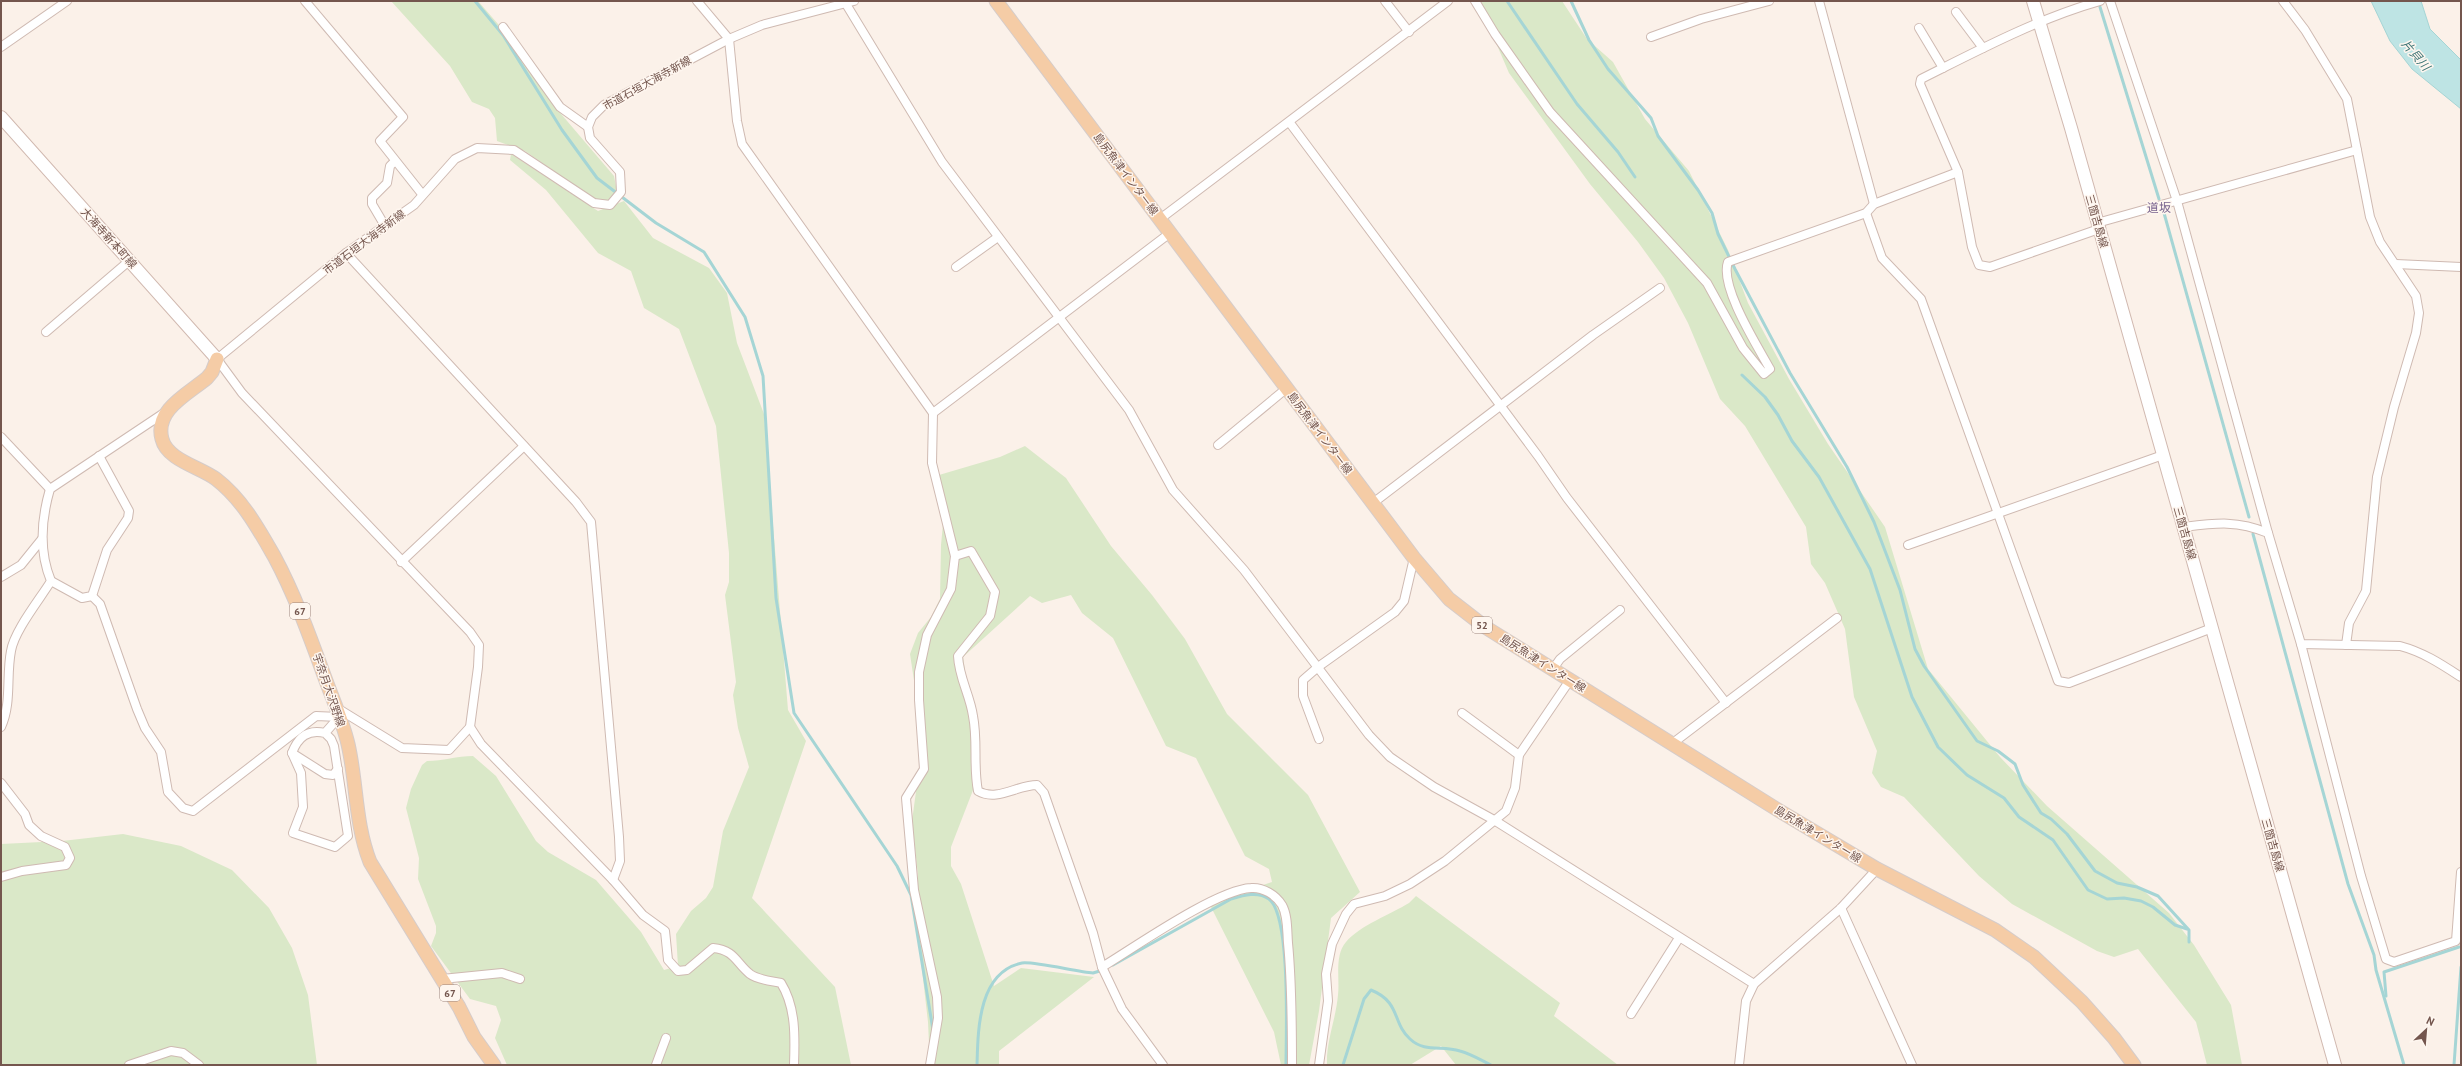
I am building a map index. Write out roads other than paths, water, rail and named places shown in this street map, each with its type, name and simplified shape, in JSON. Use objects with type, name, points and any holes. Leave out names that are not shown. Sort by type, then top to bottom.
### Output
[{"type":"main road","name":"島尻魚津インター線","points":[[996,1],[1414,558],[1442,591],[1463,611],[1778,810],[1877,869],[1995,930],[2034,957],[2082,1002],[2114,1038],[2134,1065]]},
{"type":"main road","name":"三箇吉島線","points":[[2033,1],[2184,527],[2334,1065]]},
{"type":"main road","name":"大海寺新本町線","points":[[1,116],[217,359]]},
{"type":"main road","points":[[164,413],[212,372],[217,359]]},
{"type":"main road","name":"宇奈月大沢野線","points":[[164,413],[160,429],[166,448],[221,484],[238,498],[258,528],[291,589],[348,743],[362,842],[370,862],[442,979],[474,1037],[494,1065]]},
{"type":"street","points":[[1,47],[67,1]]},
{"type":"street","points":[[305,1],[403,117],[380,141],[422,194]]},
{"type":"street","points":[[697,1],[729,39],[737,121],[742,144],[932,413],[932,463],[955,556],[951,589],[927,635],[919,672],[924,769],[906,798],[914,890],[937,997],[938,1018],[930,1065]]},
{"type":"street","points":[[1385,1],[1409,32]]},
{"type":"street","points":[[1160,219],[1290,123],[1448,1]]},
{"type":"street","points":[[1475,1],[1495,34],[1550,112],[1707,283],[1743,348],[1764,374],[1770,369],[1754,344],[1738,308],[1725,270],[1728,262],[1866,213],[1874,204],[1958,172]]},
{"type":"street","points":[[1651,37],[1701,19],[1769,1]]},
{"type":"street","points":[[1819,1],[1874,204]]},
{"type":"street","points":[[2100,1],[2040,22],[1921,79],[1920,84],[1958,172],[1972,247],[1979,265],[1990,267],[2098,226],[2155,207],[2357,150]]},
{"type":"street","points":[[2110,1],[2148,109],[2177,201],[2268,533],[2301,644],[2361,876],[2386,958],[2394,962],[2456,941],[2461,872]]},
{"type":"street","points":[[2283,1],[2305,30],[2347,99],[2370,217],[2380,242],[2416,296],[2419,313],[2416,332],[2394,407],[2377,477],[2366,591],[2349,623],[2346,645]]},
{"type":"street","points":[[850,2],[942,162],[1129,410],[1172,490],[1244,570],[1351,713],[1390,757],[1434,787],[1494,820],[1754,984]]},
{"type":"street","name":"市道石垣大海寺新線","points":[[217,359],[346,253],[414,205],[422,194],[456,158],[477,148],[496,147],[514,150],[594,203],[610,205],[621,192],[620,172],[590,138],[588,127],[592,117],[604,105],[729,39],[762,26],[850,2]]},
{"type":"street","points":[[1956,12],[1983,48]]},
{"type":"street","points":[[503,27],[560,107],[588,127]]},
{"type":"street","points":[[1919,28],[1943,68]]},
{"type":"street","points":[[1290,123],[1502,407],[1567,498],[1726,703]]},
{"type":"street","points":[[385,226],[372,204],[372,198],[387,183],[390,166],[395,161]]},
{"type":"street","points":[[1866,213],[1882,258],[1921,299],[2058,681],[2069,683],[2212,628]]},
{"type":"street","points":[[932,413],[1170,233]]},
{"type":"street","points":[[956,267],[998,237]]},
{"type":"street","points":[[346,253],[576,502],[590,522],[619,837],[620,861],[614,880]]},
{"type":"street","points":[[46,332],[129,261]]},
{"type":"street","points":[[2396,264],[2461,267]]},
{"type":"street","points":[[1373,503],[1502,407],[1593,335],[1660,288]]},
{"type":"street","points":[[92,596],[100,604],[145,728],[161,752],[168,792],[183,808],[193,811],[316,716],[337,712],[402,748],[449,750],[470,727],[477,674],[479,644],[470,632],[242,393],[217,359]]},
{"type":"street","points":[[1218,445],[1287,388]]},
{"type":"street","points":[[92,596],[82,598],[51,581],[44,565],[42,539],[50,489],[164,413]]},
{"type":"street","points":[[1,438],[50,489]]},
{"type":"street","points":[[402,562],[524,446]]},
{"type":"street","points":[[1908,545],[2163,455]]},
{"type":"street","points":[[92,596],[107,550],[128,518],[130,511],[99,456]]},
{"type":"street","points":[[2184,527],[2220,523],[2238,523],[2268,533]]},
{"type":"street","points":[[1,577],[21,565],[42,539]]},
{"type":"street","points":[[955,556],[971,551],[995,592],[990,616],[958,656],[959,673],[974,715],[975,774],[978,791],[986,796],[1010,792],[1027,785],[1037,785],[1044,793],[1093,933],[1102,967],[1122,1009],[1163,1065]]},
{"type":"street","points":[[1318,739],[1303,696],[1303,680],[1318,667],[1395,612],[1404,601],[1414,558]]},
{"type":"street","points":[[1,727],[6,716],[11,649],[51,581]]},
{"type":"street","points":[[1553,669],[1560,659],[1620,610]]},
{"type":"street","points":[[1673,743],[1837,618]]},
{"type":"street","points":[[2301,644],[2400,646],[2416,650],[2461,677]]},
{"type":"street","points":[[1319,1065],[1328,1001],[1327,966],[1332,944],[1346,914],[1354,904],[1385,896],[1410,884],[1445,861],[1506,811],[1515,788],[1519,755],[1570,680]]},
{"type":"street","points":[[325,733],[337,712]]},
{"type":"street","points":[[1462,713],[1519,755]]},
{"type":"street","points":[[470,727],[481,744],[614,880],[643,915],[666,931],[668,960],[678,971],[687,970],[713,948],[722,949],[736,957],[752,976],[781,983],[788,994],[793,1011],[794,1065]]},
{"type":"street","points":[[313,730],[325,733],[331,739],[334,746],[348,836],[334,847],[293,834],[303,808],[301,773],[292,753],[305,733],[313,730]]},
{"type":"street","points":[[292,753],[324,774],[333,775],[338,769]]},
{"type":"street","points":[[1,783],[25,814],[29,825],[41,836],[65,847],[70,858],[66,865],[22,871],[1,877]]},
{"type":"street","points":[[1739,1065],[1746,1001],[1754,984],[1825,920],[1841,908],[1877,869]]},
{"type":"street","points":[[1102,967],[1202,906],[1235,891],[1252,887],[1265,890],[1275,896],[1282,906],[1286,916],[1292,976],[1292,1065]]},
{"type":"street","points":[[1841,908],[1912,1065]]},
{"type":"street","points":[[1631,1014],[1679,938]]},
{"type":"street","points":[[442,979],[502,973],[520,979]]},
{"type":"street","points":[[659,1064],[666,1038]]},
{"type":"street","points":[[129,1065],[171,1051],[183,1053],[199,1065]]},
{"type":"water","name":"片貝川","points":[[2371,1],[2421,1],[2430,29],[2461,60],[2461,109],[2412,69],[2390,41]]},
{"type":"waterway","points":[[475,1],[503,35],[562,130],[597,178],[656,223],[704,252],[745,317],[763,376],[776,598],[794,713],[897,866],[911,895],[933,1030]]},
{"type":"waterway","points":[[1507,1],[1577,104],[1618,152],[1635,177]]},
{"type":"waterway","points":[[1571,1],[1589,40],[1608,69],[1651,118],[1658,136],[1698,190],[1712,213],[1718,234],[1735,269],[1790,373],[1847,467],[1874,522],[1900,590],[1915,649],[1924,666],[1977,741],[1998,751],[2015,764],[2023,785],[2041,813],[2051,819],[2067,834],[2095,871],[2117,883],[2137,887],[2158,896],[2189,930],[2189,942]]},
{"type":"waterway","points":[[2100,7],[2159,199]]},
{"type":"waterway","points":[[2164,213],[2249,517]]},
{"type":"waterway","points":[[1742,375],[1765,397],[1778,415],[1792,441],[1819,477],[1870,569],[1912,697],[1938,747],[1967,775],[2004,798],[2019,817],[2053,840],[2088,890],[2107,899],[2124,898],[2141,901],[2153,907],[2175,925],[2187,929]]},
{"type":"waterway","points":[[2253,534],[2348,884],[2374,955],[2376,970],[2404,1065]]},
{"type":"waterway","points":[[1113,965],[1231,899],[1256,894],[1269,899],[1276,910],[1281,928],[1284,951],[1286,977],[1286,1065]]},
{"type":"waterway","points":[[2386,996],[2384,972],[2459,947]]},
{"type":"waterway","points":[[977,1065],[978,1036],[983,1004],[989,990],[997,978],[1007,969],[1022,963],[1028,963],[1093,973],[1103,970]]},
{"type":"waterway","points":[[2454,1065],[2461,967]]},
{"type":"waterway","points":[[1343,1065],[1364,999],[1371,990],[1387,1000],[1392,1007],[1404,1033],[1416,1043],[1422,1046],[1460,1051],[1472,1055],[1491,1065]]},
{"type":"district","name":"道坂","points":[[2159,207]]}]
